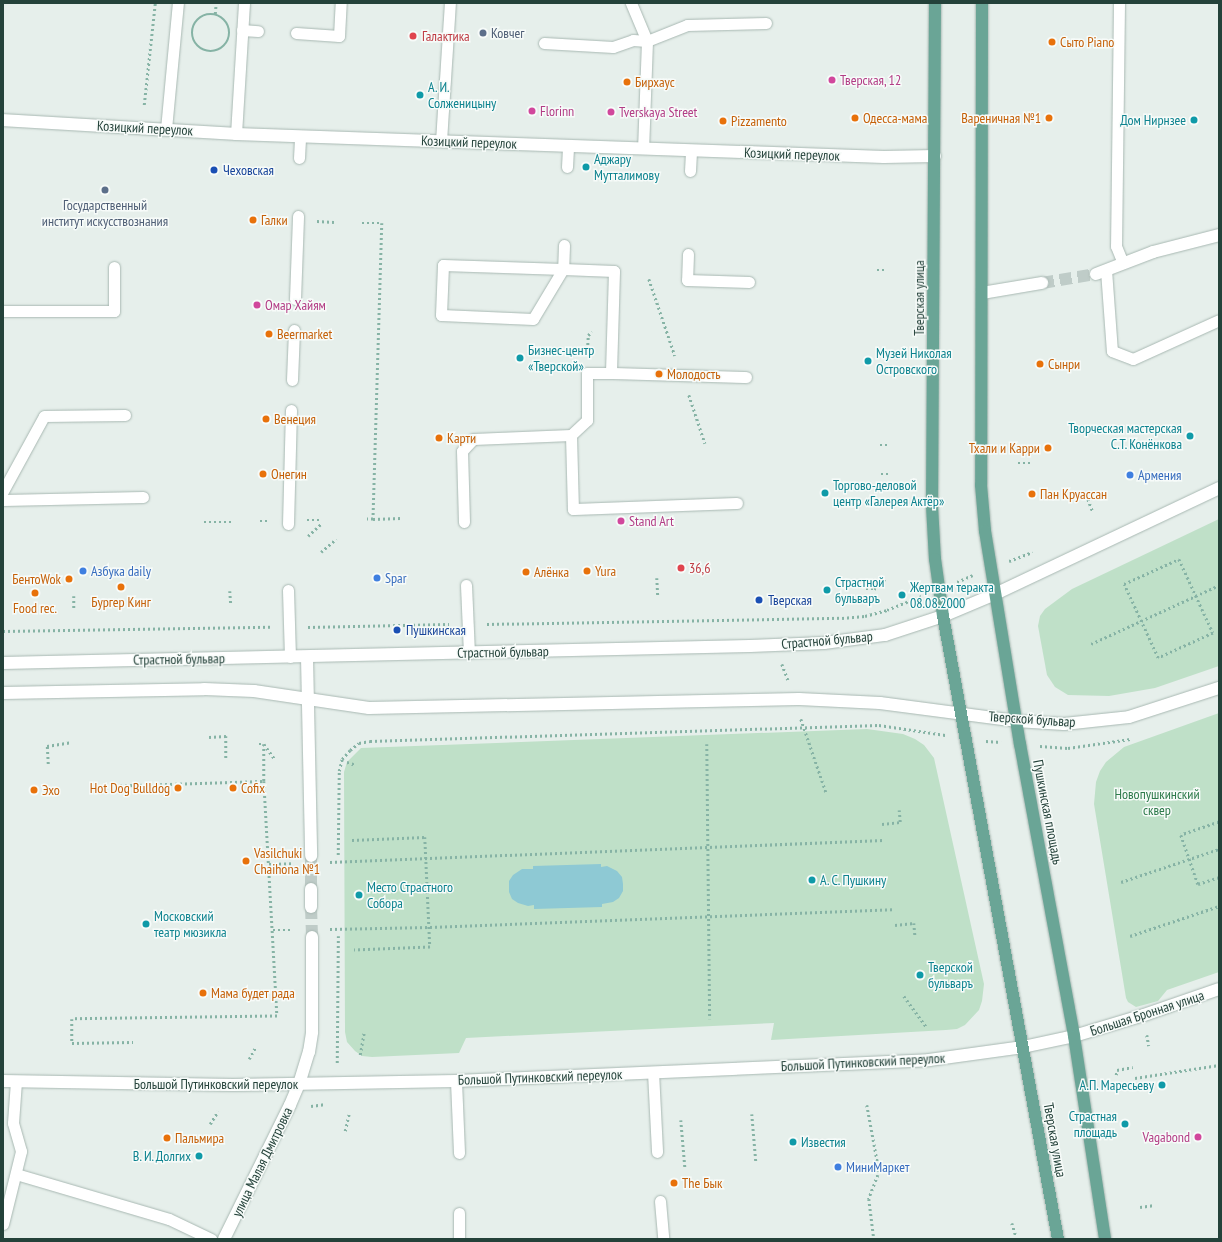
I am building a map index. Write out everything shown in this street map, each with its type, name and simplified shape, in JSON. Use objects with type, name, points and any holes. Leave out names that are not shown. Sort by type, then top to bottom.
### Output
[{"type":"main road","name":"Тверская улица","points":[[935,3],[932,506],[935,560],[942,616]]},
{"type":"main road","points":[[982,3],[981,485],[985,531],[995,594],[1219,488]]},
{"type":"main road","name":"Козицкий переулок","points":[[3,120],[236,134],[884,157],[935,156]]},
{"type":"main road","points":[[1101,272],[1153,252],[1219,235]]},
{"type":"main road","points":[[982,293],[1042,283]]},
{"type":"main road","name":"Страстной бульвар","points":[[3,663],[307,657],[824,643],[885,635],[942,616],[995,594]]},
{"type":"main road","name":"Пушкинская площадь","points":[[995,594],[1020,744],[1074,1036]]},
{"type":"main road","points":[[942,616],[1023,1047]]},
{"type":"main road","points":[[307,657],[311,856]]},
{"type":"main road","name":"Тверской бульвар","points":[[960,713],[1064,724],[1116,720],[1154,710],[1219,688]]},
{"type":"main road","points":[[3,693],[204,689],[254,691],[369,708],[799,700],[880,703],[960,713]]},
{"type":"main road","points":[[311,889],[311,907]]},
{"type":"main road","name":"улица Малая Дмитровка","points":[[224,1239],[300,1084],[309,1052],[312,1032],[312,937]]},
{"type":"main road","name":"Большая Бронная улица","points":[[1074,1036],[1144,1015],[1219,989]]},
{"type":"main road","points":[[1074,1036],[1105,1239]]},
{"type":"main road","name":"Большой Путинковский переулок","points":[[3,1081],[198,1085],[456,1081],[929,1060],[1023,1047],[1074,1036]]},
{"type":"main road","name":"Тверская улица","points":[[1023,1047],[1058,1239]]},
{"type":"lane","points":[[166,129],[178,3]]},
{"type":"lane","points":[[236,134],[244,3]]},
{"type":"lane","points":[[296,33],[338,36],[341,3]]},
{"type":"lane","points":[[441,141],[450,3]]},
{"type":"lane","points":[[631,3],[647,41],[643,148]]},
{"type":"lane","points":[[1120,3],[1116,246],[1123,263]]},
{"type":"lane","points":[[544,43],[613,47],[633,40],[647,41],[687,25],[766,23]]},
{"type":"lane","points":[[242,30],[258,31]]},
{"type":"lane","points":[[299,158],[300,136]]},
{"type":"lane","points":[[567,167],[568,146]]},
{"type":"lane","points":[[690,171],[691,150]]},
{"type":"lane","points":[[295,299],[298,216]]},
{"type":"lane","points":[[564,244],[563,269],[533,318],[441,315],[443,266],[563,269],[614,271],[611,373]]},
{"type":"lane","points":[[688,254],[687,280],[749,282]]},
{"type":"lane","points":[[3,311],[114,311],[114,267]]},
{"type":"lane","points":[[1101,272],[1112,351],[1133,359],[1219,320]]},
{"type":"lane","points":[[292,380],[294,330]]},
{"type":"lane","points":[[464,522],[462,451],[473,439],[571,435],[587,420],[587,373],[746,377]]},
{"type":"lane","points":[[288,524],[291,410]]},
{"type":"lane","points":[[3,491],[44,416],[125,415]]},
{"type":"lane","points":[[571,435],[574,509],[737,503]]},
{"type":"lane","points":[[3,500],[143,497]]},
{"type":"lane","points":[[466,585],[469,653]]},
{"type":"lane","points":[[288,590],[290,657]]},
{"type":"lane","points":[[653,1072],[657,1152]]},
{"type":"lane","points":[[3,1224],[21,1151],[13,1123],[16,1081]]},
{"type":"lane","points":[[456,1081],[459,1153]]},
{"type":"lane","points":[[16,1174],[169,1219],[210,1239]]},
{"type":"lane","points":[[660,1201],[663,1239]]},
{"type":"lane","points":[[458,1239],[459,1213]]},
{"type":"path","points":[[144,105],[155,3]]},
{"type":"path","points":[[215,14],[216,3]]},
{"type":"path","points":[[207,14],[215,14],[223,18],[228,24],[230,32],[229,41],[224,47],[216,51],[207,52],[200,48],[194,41],[192,33],[194,25],[199,18],[207,14]]},
{"type":"path","points":[[362,223],[382,223],[373,519]]},
{"type":"path","points":[[877,270],[884,270]]},
{"type":"path","points":[[880,445],[889,446]]},
{"type":"path","points":[[1018,463],[1031,463]]},
{"type":"path","points":[[881,474],[888,474]]},
{"type":"path","points":[[1088,499],[1093,512]]},
{"type":"path","points":[[367,519],[401,518]]},
{"type":"path","points":[[204,522],[232,522]]},
{"type":"path","points":[[308,536],[322,523]]},
{"type":"path","points":[[321,552],[336,539]]},
{"type":"path","points":[[3,631],[842,618],[865,616],[887,610],[1037,550]]},
{"type":"path","points":[[1179,559],[1212,633],[1158,658],[1141,622],[1124,584],[1179,559]]},
{"type":"path","points":[[658,578],[658,595]]},
{"type":"path","points":[[866,589],[874,589],[881,585],[885,578]]},
{"type":"path","points":[[1092,644],[1219,585]]},
{"type":"path","points":[[230,591],[231,606]]},
{"type":"path","points":[[74,596],[74,609]]},
{"type":"path","points":[[338,855],[339,771],[342,759],[359,743],[364,742],[879,725],[965,738],[1068,748],[1123,741],[1135,737]]},
{"type":"path","points":[[209,737],[226,736],[226,758]]},
{"type":"path","points":[[48,764],[47,746],[71,742]]},
{"type":"path","points":[[259,744],[264,744],[273,754],[275,759]]},
{"type":"path","points":[[133,1042],[72,1043],[72,1019],[277,1016],[264,780],[264,744]]},
{"type":"path","points":[[707,744],[710,1019]]},
{"type":"path","points":[[347,762],[356,765]]},
{"type":"path","points":[[105,786],[264,780]]},
{"type":"path","points":[[882,824],[900,822],[899,810]]},
{"type":"path","points":[[1219,822],[1181,835],[1198,884],[1219,877]]},
{"type":"path","points":[[352,840],[426,837],[430,927],[430,947],[354,950]]},
{"type":"path","points":[[347,861],[884,840]]},
{"type":"path","points":[[1121,882],[1219,849]]},
{"type":"path","points":[[1130,936],[1219,906]]},
{"type":"path","points":[[350,929],[709,917],[893,908]]},
{"type":"path","points":[[895,925],[914,923],[915,935]]},
{"type":"path","points":[[904,996],[927,1028]]},
{"type":"path","points":[[360,1054],[364,1033]]},
{"type":"path","points":[[249,1059],[255,1048]]},
{"type":"path","points":[[1135,1078],[1219,1065]]},
{"type":"path","points":[[1116,1075],[1117,1070],[1133,1067]]},
{"type":"path","points":[[867,1105],[878,1170],[869,1199],[874,1239]]},
{"type":"path","points":[[210,1124],[218,1111]]},
{"type":"path","points":[[345,1132],[349,1114]]},
{"type":"path","points":[[752,1114],[756,1162]]},
{"type":"path","points":[[681,1120],[685,1168]]},
{"type":"path","points":[[1140,1207],[1155,1205]]},
{"type":"path","points":[[1012,1223],[1016,1236]]},
{"type":"green space","points":[[1219,519],[1219,666],[1155,688],[1109,696],[1068,695],[1055,687],[1047,675],[1038,626],[1040,616],[1045,609],[1072,589]]},
{"type":"green space","name":"Новопушкинский сквер","points":[[1219,713],[1219,972],[1167,990],[1158,1001],[1136,1007],[1128,1002],[1126,998],[1094,804],[1096,782],[1100,771],[1106,762],[1124,747]]},
{"type":"green space","points":[[867,729],[903,734],[915,739],[924,745],[934,758],[984,984],[982,1001],[979,1010],[965,1025],[957,1029],[946,1030],[771,1040],[774,1023],[466,1038],[459,1053],[372,1057],[362,1056],[347,1042],[345,1032],[344,772],[347,762],[361,748]]},
{"type":"water","points":[[601,864],[601,867],[607,866],[617,871],[622,877],[623,884],[623,891],[619,898],[613,902],[602,904],[602,907],[534,909],[534,905],[528,906],[518,903],[512,899],[509,892],[509,881],[513,875],[522,869],[533,869],[533,866]]},
{"type":"tunnel","points":[[1042,283],[1096,274]]},
{"type":"tunnel","points":[[311,856],[311,889]]},
{"type":"tunnel","points":[[311,907],[312,937]]},
{"type":"place","name":"Ковчег","points":[[483,33]]},
{"type":"place","name":"Галактика","points":[[413,36]]},
{"type":"place","name":"Сыто Piano","points":[[1052,42]]},
{"type":"place","name":"Тверская, 12","points":[[832,80]]},
{"type":"place","name":"Бирхаус","points":[[627,82]]},
{"type":"place","name":"А. И. Солженицыну","points":[[420,95]]},
{"type":"place","name":"Florinn","points":[[532,111]]},
{"type":"place","name":"Tverskaya Street","points":[[611,112]]},
{"type":"place","name":"Одесса-мама","points":[[855,118]]},
{"type":"place","name":"Вареничная №1","points":[[1049,118]]},
{"type":"place","name":"Дом Нирнзее","points":[[1194,120]]},
{"type":"place","name":"Pizzamento","points":[[723,121]]},
{"type":"place","name":"Аджару Мутталимову","points":[[586,167]]},
{"type":"place","name":"Чеховская","points":[[214,170]]},
{"type":"place","name":"Государственный институт искусствознания","points":[[105,190]]},
{"type":"place","name":"Галки","points":[[253,220]]},
{"type":"place","name":"Омар Хайям","points":[[257,305]]},
{"type":"place","name":"Beermarket","points":[[269,334]]},
{"type":"place","name":"Бизнес-центр «Тверской»","points":[[520,358]]},
{"type":"place","name":"Музей Николая Островского","points":[[868,361]]},
{"type":"place","name":"Сынри","points":[[1040,364]]},
{"type":"place","name":"Молодость","points":[[659,374]]},
{"type":"place","name":"Венеция","points":[[266,419]]},
{"type":"place","name":"Творческая мастерская С.Т. Конёнкова","points":[[1190,436]]},
{"type":"place","name":"Карти","points":[[439,438]]},
{"type":"place","name":"Тхали и Карри","points":[[1048,448]]},
{"type":"place","name":"Онегин","points":[[263,474]]},
{"type":"place","name":"Армения","points":[[1130,475]]},
{"type":"place","name":"Торгово-деловой центр «Галерея Актёр»","points":[[825,493]]},
{"type":"place","name":"Пан Круассан","points":[[1032,494]]},
{"type":"place","name":"Stand Art","points":[[621,521]]},
{"type":"place","name":"36,6","points":[[681,568]]},
{"type":"place","name":"Азбука daily","points":[[83,571]]},
{"type":"place","name":"Yura","points":[[587,571]]},
{"type":"place","name":"Алёнка","points":[[526,572]]},
{"type":"place","name":"Spar","points":[[377,578]]},
{"type":"place","name":"БентоWok","points":[[69,579]]},
{"type":"place","name":"Бургер Кинг","points":[[121,587]]},
{"type":"place","name":"Страстной бульваръ","points":[[827,590]]},
{"type":"place","name":"Food rec.","points":[[35,593]]},
{"type":"place","name":"Жертвам теракта 08.08.2000","points":[[902,595]]},
{"type":"place","name":"Тверская","points":[[759,600]]},
{"type":"place","name":"Пушкинская","points":[[397,630]]},
{"type":"place","name":"Hot Dog Bulldog","points":[[178,788]]},
{"type":"place","name":"Cofix","points":[[233,788]]},
{"type":"place","name":"Эхо","points":[[34,790]]},
{"type":"place","name":"Vasilchuki Chaihona №1","points":[[246,861]]},
{"type":"place","name":"А. С. Пушкину","points":[[812,880]]},
{"type":"place","name":"Место Страстного Собора","points":[[359,895]]},
{"type":"place","name":"Московский театр мюзикла","points":[[146,924]]},
{"type":"place","name":"Тверской бульваръ","points":[[920,975]]},
{"type":"place","name":"Мама будет рада","points":[[203,993]]},
{"type":"place","name":"А.П. Маресьеву","points":[[1162,1085]]},
{"type":"place","name":"Страстная площадь","points":[[1125,1124]]},
{"type":"place","name":"Vagabond","points":[[1198,1137]]},
{"type":"place","name":"Пальмира","points":[[167,1138]]},
{"type":"place","name":"Известия","points":[[793,1142]]},
{"type":"place","name":"В. И. Долгих","points":[[199,1156]]},
{"type":"place","name":"МиниМаркет","points":[[838,1167]]},
{"type":"place","name":"The Бык","points":[[674,1183]]}]
